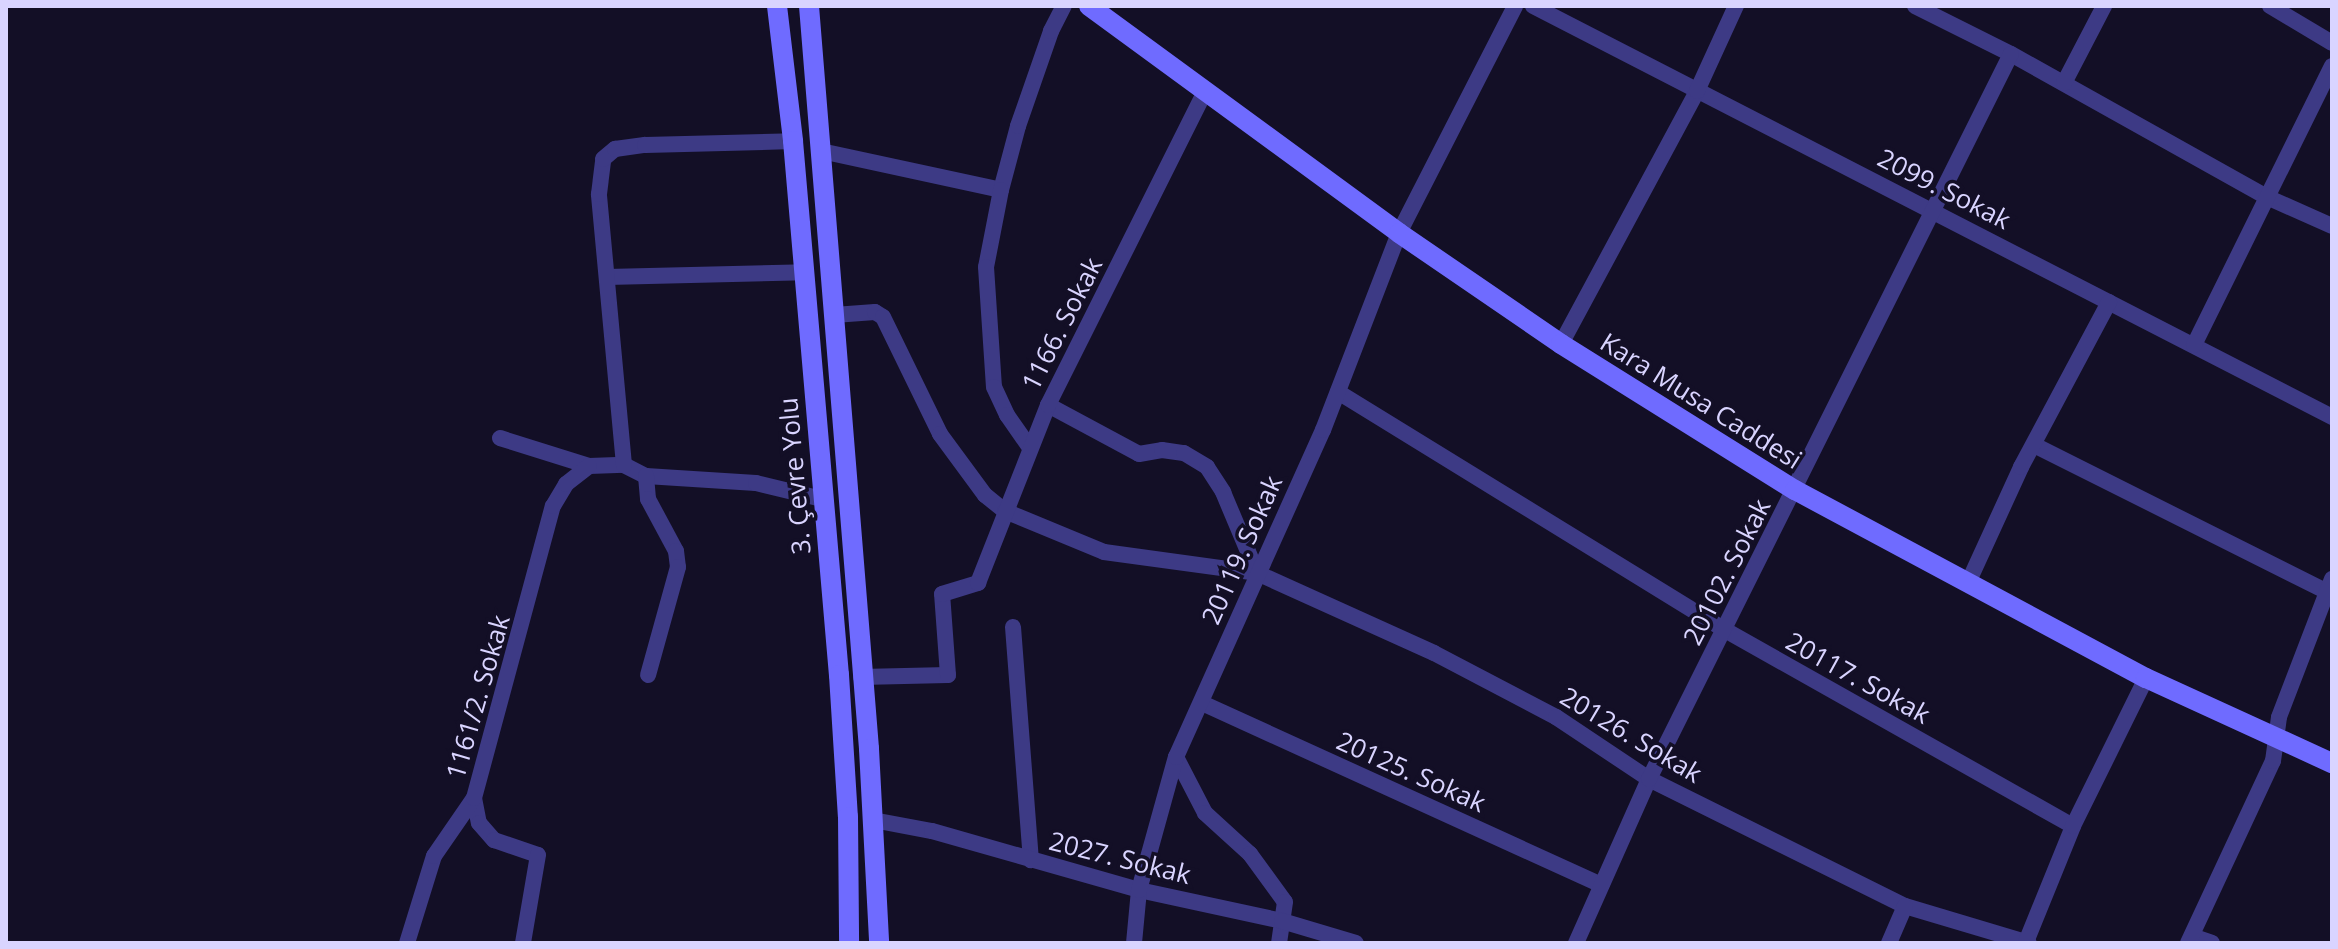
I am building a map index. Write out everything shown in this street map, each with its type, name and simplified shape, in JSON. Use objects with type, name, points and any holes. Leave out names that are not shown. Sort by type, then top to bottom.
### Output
[{"type":"main road","name":"3. Çevre Yolu","points":[[777,6],[805,272],[848,817],[849,943]]},
{"type":"main road","name":"3. Çevre Yolu","points":[[809,6],[873,820],[879,943]]},
{"type":"main road","name":"Kara Musa Caddesi","points":[[1089,6],[1399,233],[1561,344],[1795,490],[2146,678],[2332,763]]},
{"type":"street","points":[[1029,446],[1007,415],[994,387],[986,267],[1001,190],[1023,112],[1051,31],[1064,6]]},
{"type":"street","name":"20119. Sokak","points":[[1134,943],[1139,890],[1176,757],[1338,392],[1399,233],[1515,6]]},
{"type":"street","name":"2099. Sokak","points":[[1533,6],[1934,209],[2332,417]]},
{"type":"street","points":[[1561,344],[1697,91],[1736,6]]},
{"type":"street","points":[[1915,6],[2011,54],[2269,198],[2332,226]]},
{"type":"street","points":[[2064,83],[2104,6]]},
{"type":"street","points":[[2270,6],[2332,43]]},
{"type":"street","name":"20102. Sokak","points":[[1576,943],[1649,779],[2011,54]]},
{"type":"street","points":[[2194,345],[2332,66]]},
{"type":"street","name":"1166. Sokak","points":[[861,677],[948,675],[942,594],[978,583],[1029,446],[1204,93]]},
{"type":"street","points":[[624,465],[599,194],[603,159],[615,149],[793,141]]},
{"type":"street","points":[[821,151],[1001,190]]},
{"type":"street","points":[[607,277],[805,272]]},
{"type":"street","points":[[1968,583],[2034,445],[2109,302]]},
{"type":"street","points":[[834,315],[875,312],[883,317],[940,434],[985,495],[1005,511]]},
{"type":"street","name":"20117. Sokak","points":[[1338,392],[1725,630],[2073,826]]},
{"type":"street","points":[[1048,405],[1139,454],[1162,450],[1184,453],[1207,467],[1223,492],[1257,573]]},
{"type":"street","points":[[500,438],[589,466],[624,465],[646,476],[756,483],[822,499]]},
{"type":"street","points":[[2034,445],[2329,586],[2279,717],[2273,761],[2190,939],[2212,943]]},
{"type":"street","name":"1161/2. Sokak","points":[[407,943],[434,856],[474,798],[553,506],[566,484],[589,466]]},
{"type":"street","points":[[646,476],[648,499],[676,551],[678,567],[648,675]]},
{"type":"street","name":"20126. Sokak","points":[[1005,511],[1104,552],[1257,573],[1434,653],[1529,702],[1649,779],[1905,906],[2028,942]]},
{"type":"street","points":[[1013,627],[1031,860]]},
{"type":"street","points":[[2028,942],[2073,826],[2146,678]]},
{"type":"street","name":"20125. Sokak","points":[[1202,703],[1601,885]]},
{"type":"street","points":[[1176,757],[1205,813],[1250,854],[1285,902],[1279,943]]},
{"type":"street","points":[[474,798],[479,823],[494,840],[538,855],[523,943]]},
{"type":"street","name":"2027. Sokak","points":[[873,820],[932,831],[1139,890],[1282,921],[1356,943]]},
{"type":"street","points":[[1889,943],[1905,906]]}]
